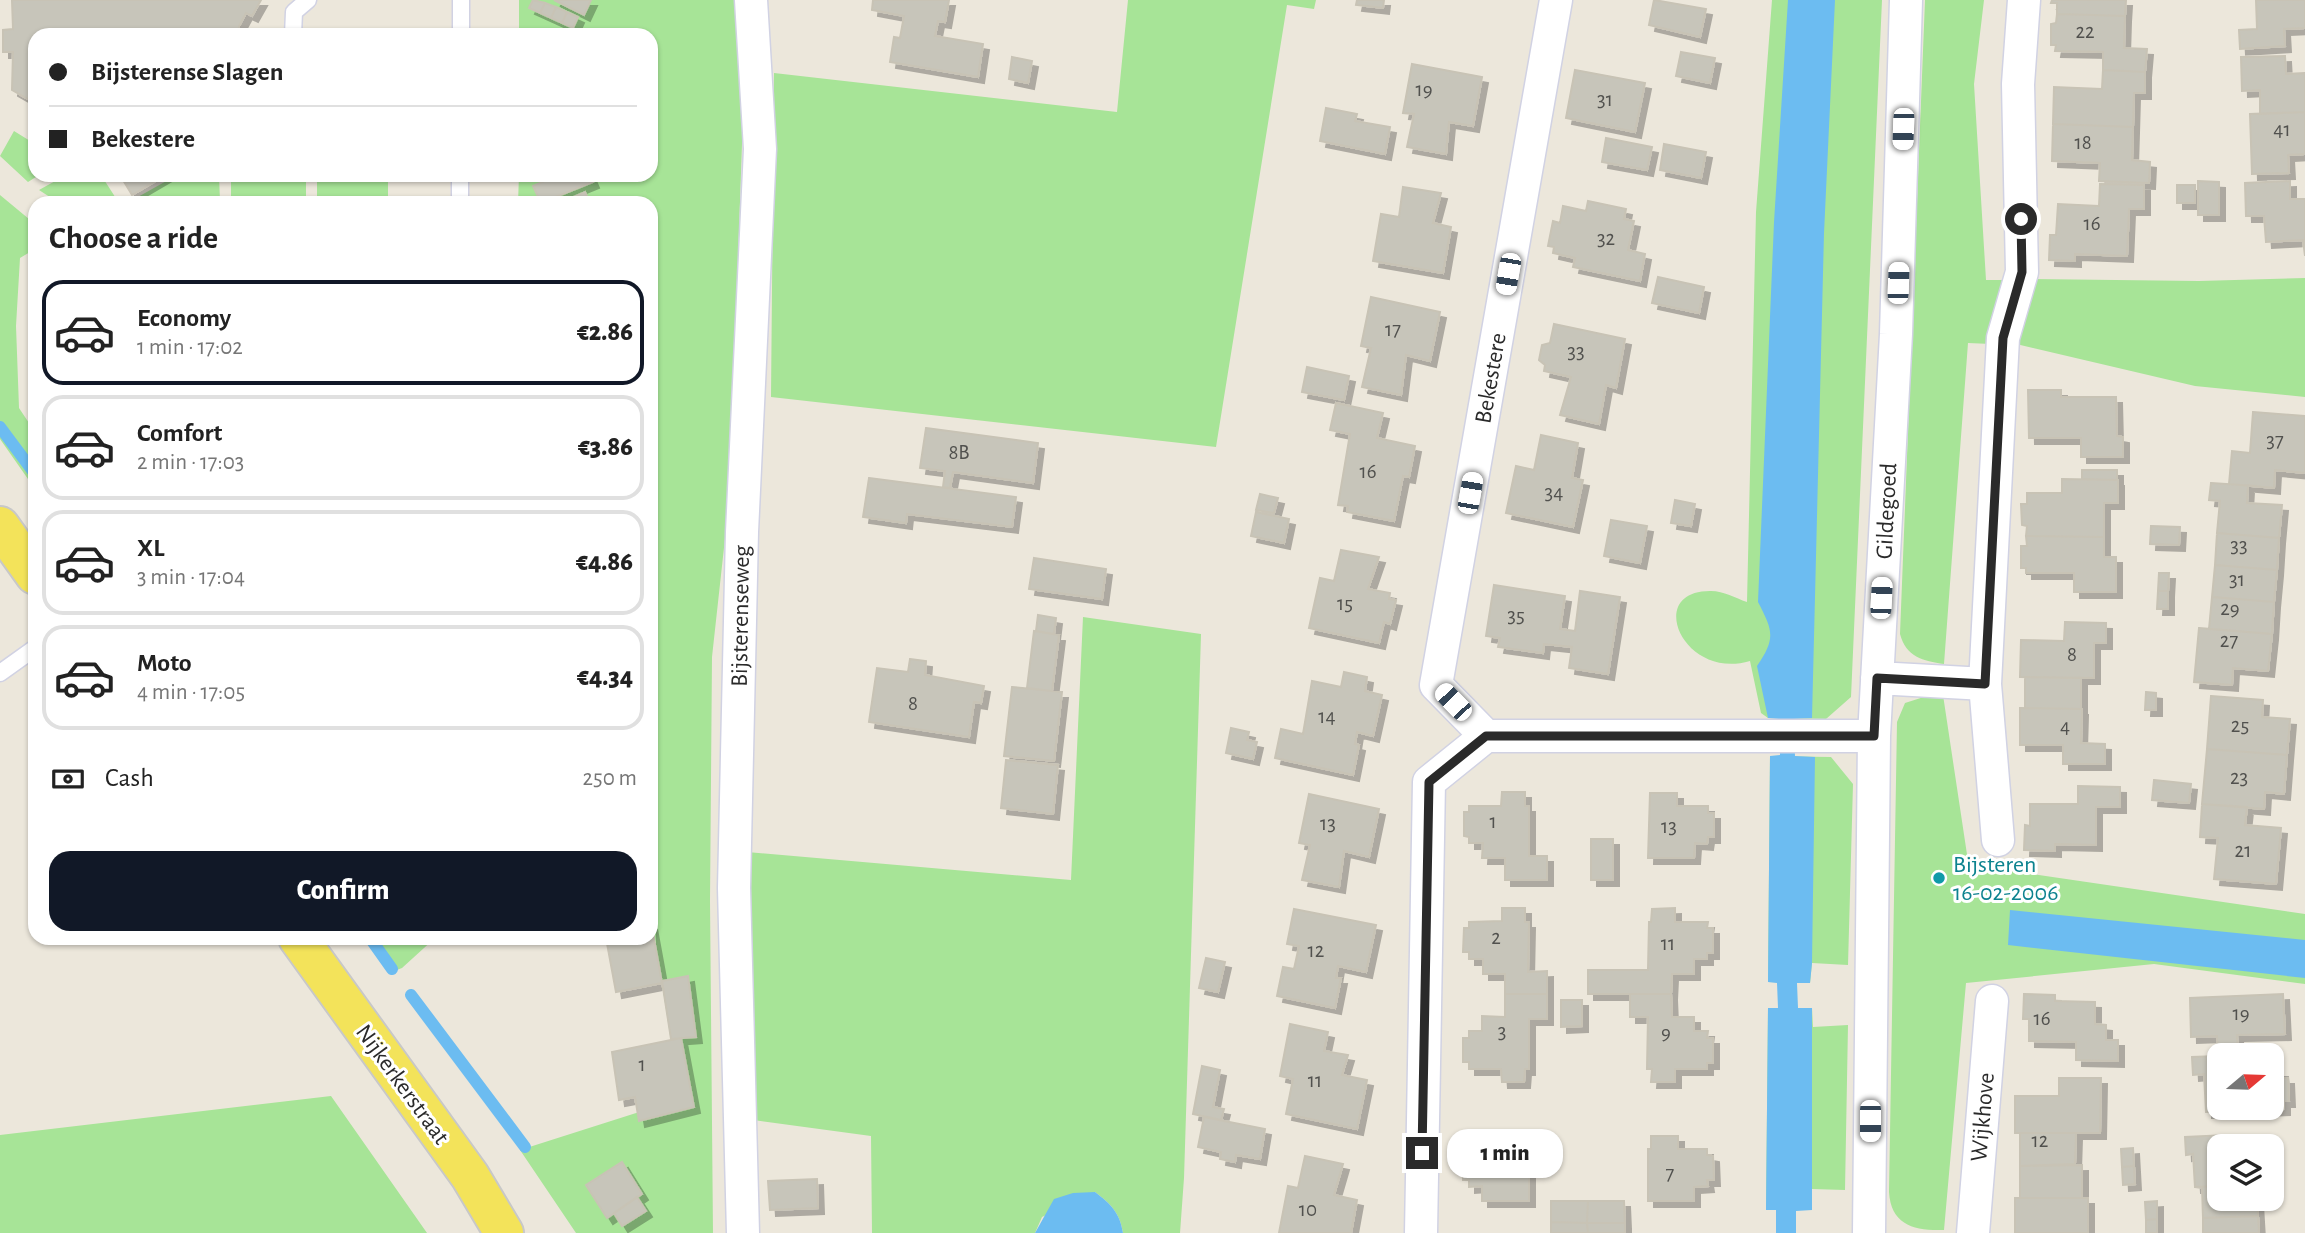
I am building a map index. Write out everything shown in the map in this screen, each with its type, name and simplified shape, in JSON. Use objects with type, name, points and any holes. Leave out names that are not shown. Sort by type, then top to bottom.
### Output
[{"type":"main road","points":[[0,526],[28,565]]},
{"type":"main road","name":"Nijkerkerstraat","points":[[303,945],[470,1176],[505,1233]]},
{"type":"street","name":"Bijsterenseweg","points":[[743,1233],[734,888],[742,532],[760,149],[751,0]]},
{"type":"street","name":"Bekestere","points":[[1486,736],[1436,685],[1556,0]]},
{"type":"street","name":"Gildegoed","points":[[1869,1233],[1874,736],[1896,334],[1906,0]]},
{"type":"street","points":[[1998,840],[1985,684],[2003,338],[2022,272],[2018,84],[2024,0]]},
{"type":"street","points":[[1877,678],[1985,684]]},
{"type":"street","points":[[1421,1233],[1429,782],[1486,736],[1874,736]]},
{"type":"street","name":"Wijkhove","points":[[1973,1233],[1992,1001]]},
{"type":"lane","points":[[293,28],[294,12],[307,0]]},
{"type":"lane","points":[[461,0],[461,28]]},
{"type":"lane","points":[[0,673],[28,653]]},
{"type":"green space","points":[[519,0],[740,0],[745,57],[730,493],[712,657],[710,901],[713,1233],[576,1233],[520,1150],[680,1099],[656,945],[658,945],[658,196],[518,196],[519,182],[658,182],[658,28],[519,28]]},
{"type":"green space","points":[[1128,0],[1316,0],[1314,9],[1287,5],[1216,447],[771,397],[774,73],[1117,112]]},
{"type":"green space","points":[[1772,0],[1882,0],[1851,697],[1826,719],[1768,718],[1761,713],[1750,661],[1726,664],[1706,658],[1691,647],[1680,633],[1676,618],[1679,604],[1691,595],[1716,591],[1747,602],[1756,212]]},
{"type":"green space","points":[[1925,0],[1984,0],[1974,84],[1986,280],[2009,280],[1991,344],[1968,343],[1944,664],[1911,653],[1900,634]]},
{"type":"green space","points":[[14,131],[28,140],[28,182],[0,156]]},
{"type":"green space","points":[[53,182],[106,182],[114,196],[48,196],[39,190]]},
{"type":"green space","points":[[165,182],[219,182],[220,196],[140,196]]},
{"type":"green space","points":[[231,182],[306,182],[306,196],[231,196]]},
{"type":"green space","points":[[317,182],[388,182],[388,196],[317,196]]},
{"type":"green space","points":[[0,195],[28,218],[28,253],[20,258],[16,326],[19,408],[28,422],[28,479],[0,439]]},
{"type":"green space","points":[[2305,278],[2305,397],[2195,386],[2012,343],[2032,279],[2199,281]]},
{"type":"green space","points":[[1083,617],[1201,634],[1180,1233],[1123,1233],[1114,1210],[1095,1192],[1042,1217],[1035,1233],[872,1233],[871,1136],[746,1119],[747,852],[1071,880]]},
{"type":"green space","points":[[1943,695],[1968,861],[2009,867],[2011,871],[2305,914],[2305,984],[2154,964],[1966,983],[1944,1230],[1933,1230],[1914,1227],[1899,1219],[1894,1212],[1889,1192],[1897,722],[1905,703],[1927,696]]},
{"type":"green space","points":[[1770,756],[1831,757],[1853,784],[1848,965],[1812,963],[1810,983],[1768,982]]},
{"type":"green space","points":[[369,945],[427,945],[402,968],[389,973]]},
{"type":"green space","points":[[1768,1008],[1812,1008],[1813,1027],[1848,1025],[1845,1190],[1812,1189],[1812,1210],[1766,1210]]},
{"type":"green space","points":[[331,1096],[427,1233],[0,1233],[0,1135]]},
{"type":"water","points":[[1788,0],[1835,0],[1824,233],[1812,718],[1793,719],[1795,756],[1815,757],[1812,963],[1810,983],[1797,983],[1798,1008],[1812,1008],[1812,1210],[1796,1211],[1796,1233],[1776,1233],[1776,1210],[1766,1210],[1768,1008],[1778,1008],[1777,983],[1768,982],[1770,756],[1780,755],[1779,719],[1768,718],[1757,666],[1770,641],[1767,620],[1758,602],[1774,222]]},
{"type":"water","points":[[2010,910],[2305,940],[2305,978],[2008,945]]},
{"type":"water","points":[[1095,1192],[1114,1210],[1123,1233],[1035,1233],[1054,1199],[1073,1193]]},
{"type":"building","points":[[12,0],[261,0],[252,16],[246,13],[239,28],[28,28],[28,99],[12,90],[13,52],[3,52],[3,30],[13,29]]},
{"type":"building","points":[[533,0],[545,3],[540,13],[529,8]]},
{"type":"building","points":[[554,0],[591,0],[584,15]]},
{"type":"building","points":[[873,0],[949,0],[945,22],[938,21],[935,36],[983,44],[978,77],[890,62],[894,37],[900,38],[904,16],[872,10]]},
{"type":"building","points":[[1357,0],[1384,0],[1383,8],[1356,5]]},
{"type":"building","points":[[1654,0],[1706,9],[1700,37],[1649,25]]},
{"type":"building","points":[[2052,0],[2126,0],[2125,16],[2057,14],[2057,3],[2051,3]]},
{"type":"building","points":[[2256,0],[2305,0],[2305,28],[2284,29],[2285,46],[2240,49],[2239,30],[2257,29]]},
{"type":"building","points":[[545,3],[556,7],[551,18],[540,13]]},
{"type":"building","points":[[556,7],[567,12],[562,23],[551,18]]},
{"type":"building","points":[[567,12],[578,17],[573,28],[562,23]]},
{"type":"building","points":[[2057,14],[2125,16],[2124,48],[2147,49],[2145,72],[2103,70],[2103,52],[2055,51],[2056,45],[2051,45],[2051,24],[2056,23]]},
{"type":"building","points":[[1681,52],[1715,58],[1710,83],[1676,76]]},
{"type":"building","points":[[2285,56],[2286,74],[2305,73],[2305,112],[2260,114],[2260,90],[2242,91],[2241,57]]},
{"type":"building","points":[[1012,57],[1032,61],[1028,83],[1009,79]]},
{"type":"building","points":[[1412,64],[1482,77],[1473,126],[1449,122],[1446,154],[1407,147],[1414,114],[1403,113]]},
{"type":"building","points":[[1575,70],[1645,83],[1635,132],[1566,118]]},
{"type":"building","points":[[2103,70],[2145,72],[2145,93],[2134,93],[2133,127],[2053,124],[2054,87],[2102,89]]},
{"type":"building","points":[[1326,108],[1357,114],[1355,121],[1390,127],[1385,154],[1320,141]]},
{"type":"building","points":[[2305,112],[2305,154],[2288,155],[2289,173],[2252,174],[2250,114]]},
{"type":"building","points":[[2053,124],[2133,127],[2132,160],[2150,162],[2149,183],[2099,181],[2100,163],[2052,161]]},
{"type":"building","points":[[1606,138],[1652,147],[1647,170],[1602,162]]},
{"type":"building","points":[[1664,144],[1706,152],[1701,178],[1660,170]]},
{"type":"building","points":[[2198,181],[2219,182],[2219,215],[2198,215]]},
{"type":"building","points":[[2290,181],[2290,199],[2305,199],[2305,256],[2303,240],[2266,242],[2264,216],[2246,216],[2245,183]]},
{"type":"building","points":[[124,182],[154,182],[132,195]]},
{"type":"building","points":[[542,182],[593,182],[558,196],[538,196],[533,186]]},
{"type":"building","points":[[2100,184],[2144,185],[2144,209],[2129,209],[2127,256],[2075,254],[2075,261],[2049,260],[2050,235],[2056,235],[2058,204],[2099,206]]},
{"type":"building","points":[[2177,185],[2195,185],[2195,203],[2177,203]]},
{"type":"building","points":[[1403,187],[1441,193],[1433,223],[1451,227],[1443,273],[1373,261],[1381,214],[1399,217]]},
{"type":"building","points":[[1588,201],[1626,209],[1624,219],[1634,221],[1628,250],[1645,254],[1640,281],[1573,267],[1575,258],[1553,253],[1554,247],[1548,246],[1553,221],[1560,223],[1563,206],[1586,211]]},
{"type":"building","points":[[1658,277],[1704,287],[1699,313],[1652,303]]},
{"type":"building","points":[[1371,297],[1440,312],[1430,361],[1406,355],[1401,395],[1362,387],[1371,348],[1361,346]]},
{"type":"building","points":[[1554,324],[1625,339],[1616,388],[1606,385],[1599,424],[1560,415],[1571,377],[1544,371],[1545,365],[1539,360],[1542,345],[1550,343]]},
{"type":"building","points":[[1307,367],[1349,376],[1344,400],[1302,392]]},
{"type":"building","points":[[2028,390],[2061,390],[2061,397],[2116,397],[2117,436],[2123,437],[2123,457],[2081,457],[2081,438],[2029,438]]},
{"type":"building","points":[[1336,403],[1383,413],[1377,438],[1415,446],[1409,477],[1403,476],[1394,521],[1347,512],[1348,506],[1338,505],[1350,434],[1330,430]]},
{"type":"building","points":[[2253,412],[2305,416],[2305,473],[2275,470],[2274,488],[2229,484],[2232,451],[2250,453]]},
{"type":"building","points":[[926,428],[1038,443],[1033,483],[953,472],[950,488],[943,487],[945,471],[920,468]]},
{"type":"building","points":[[1541,435],[1578,443],[1572,478],[1583,480],[1573,527],[1506,513],[1516,466],[1534,470]]},
{"type":"building","points":[[2082,470],[2117,470],[2117,480],[2082,479]]},
{"type":"building","points":[[869,478],[1016,497],[1012,527],[907,514],[906,523],[863,517]]},
{"type":"building","points":[[2062,479],[2118,480],[2118,503],[2104,503],[2104,537],[2026,536],[2027,526],[2022,525],[2021,504],[2027,504],[2027,493],[2062,493]]},
{"type":"building","points":[[2211,483],[2257,486],[2248,486],[2247,503],[2282,505],[2279,538],[2217,533],[2220,501],[2209,500]]},
{"type":"building","points":[[1260,494],[1278,498],[1274,513],[1256,510]]},
{"type":"building","points":[[1675,500],[1695,504],[1691,526],[1671,523]]},
{"type":"building","points":[[1256,512],[1289,519],[1284,543],[1251,536]]},
{"type":"building","points":[[1611,520],[1647,526],[1640,563],[1604,556]]},
{"type":"building","points":[[2151,526],[2180,527],[2179,545],[2150,544]]},
{"type":"building","points":[[2217,533],[2279,538],[2277,570],[2215,565]]},
{"type":"building","points":[[2026,536],[2104,537],[2104,557],[2116,557],[2116,592],[2074,592],[2074,573],[2026,573],[2026,568],[2021,568],[2021,546],[2027,546]]},
{"type":"building","points":[[1341,550],[1379,557],[1368,589],[1390,593],[1389,599],[1396,600],[1390,624],[1384,622],[1379,643],[1309,628],[1320,578],[1334,581]]},
{"type":"building","points":[[1034,558],[1106,569],[1102,599],[1029,589]]},
{"type":"building","points":[[2215,565],[2277,570],[2274,602],[2212,597]]},
{"type":"building","points":[[2159,573],[2169,573],[2168,591],[2158,591]]},
{"type":"building","points":[[1494,585],[1565,596],[1560,629],[1575,631],[1580,591],[1620,597],[1608,674],[1569,668],[1572,647],[1544,644],[1543,653],[1498,647],[1500,638],[1486,636]]},
{"type":"building","points":[[2158,591],[2168,591],[2168,609],[2157,609]]},
{"type":"building","points":[[2212,597],[2274,602],[2272,634],[2209,629]]},
{"type":"building","points":[[1038,615],[1056,618],[1054,634],[1036,631]]},
{"type":"building","points":[[2065,622],[2106,623],[2106,643],[2094,643],[2094,678],[2020,677],[2021,640],[2064,641]]},
{"type":"building","points":[[2199,628],[2272,634],[2268,671],[2233,668],[2232,685],[2194,682]]},
{"type":"building","points":[[1034,631],[1059,635],[1052,691],[1027,688]]},
{"type":"building","points":[[910,659],[926,661],[925,675],[984,686],[981,703],[974,702],[969,737],[869,722],[877,668],[908,672]]},
{"type":"building","points":[[1344,672],[1367,677],[1365,691],[1382,695],[1373,736],[1357,732],[1355,744],[1359,745],[1353,775],[1275,758],[1281,729],[1303,734],[1312,681],[1341,687]]},
{"type":"building","points":[[2025,677],[2081,678],[2081,709],[2025,708]]},
{"type":"building","points":[[1012,687],[1062,692],[1054,761],[1004,756]]},
{"type":"building","points":[[2146,692],[2156,693],[2156,710],[2145,710]]},
{"type":"building","points":[[2211,696],[2263,700],[2262,717],[2290,719],[2287,755],[2207,749]]},
{"type":"building","points":[[2020,708],[2082,709],[2081,743],[2105,744],[2105,764],[2063,764],[2063,745],[2020,745]]},
{"type":"building","points":[[1231,728],[1249,732],[1247,740],[1257,742],[1253,759],[1226,753]]},
{"type":"building","points":[[2207,749],[2287,755],[2284,794],[2265,792],[2264,809],[2202,804]]},
{"type":"building","points":[[1006,760],[1058,765],[1053,814],[1001,808]]},
{"type":"building","points":[[2154,780],[2191,784],[2189,803],[2152,800]]},
{"type":"building","points":[[2078,786],[2120,787],[2120,807],[2096,807],[2096,845],[2055,844],[2055,851],[2024,850],[2025,825],[2030,826],[2030,804],[2078,804]]},
{"type":"building","points":[[1502,792],[1525,792],[1525,806],[1529,806],[1529,856],[1547,856],[1547,880],[1505,880],[1505,858],[1482,858],[1483,843],[1469,843],[1469,837],[1464,836],[1464,812],[1469,812],[1469,806],[1501,806]]},
{"type":"building","points":[[1650,793],[1677,793],[1677,806],[1708,806],[1708,813],[1714,813],[1714,837],[1708,837],[1707,844],[1695,843],[1694,858],[1648,858]]},
{"type":"building","points":[[1309,794],[1379,809],[1369,857],[1344,851],[1339,887],[1302,880],[1310,845],[1299,843]]},
{"type":"building","points":[[2202,804],[2247,807],[2245,825],[2281,828],[2276,884],[2214,879],[2218,838],[2200,837]]},
{"type":"building","points":[[1591,839],[1613,839],[1613,880],[1591,880]]},
{"type":"building","points":[[1502,908],[1525,908],[1525,922],[1529,922],[1528,972],[1547,971],[1547,994],[1505,994],[1505,974],[1483,974],[1483,959],[1469,959],[1469,952],[1463,952],[1464,928],[1469,928],[1469,922],[1502,921]]},
{"type":"building","points":[[1675,908],[1675,922],[1708,922],[1707,928],[1713,928],[1713,953],[1707,953],[1707,959],[1694,959],[1694,974],[1672,974],[1671,994],[1588,994],[1588,970],[1648,970],[1649,922],[1652,909]]},
{"type":"building","points":[[1294,909],[1376,925],[1366,972],[1338,966],[1336,978],[1341,978],[1335,1008],[1277,996],[1283,967],[1294,969],[1299,946],[1287,944]]},
{"type":"building","points":[[607,945],[655,945],[662,983],[616,992]]},
{"type":"building","points":[[1206,958],[1225,962],[1218,992],[1199,988]]},
{"type":"building","points":[[688,976],[696,1037],[671,1039],[662,981]]},
{"type":"building","points":[[1505,994],[1547,994],[1547,1019],[1529,1019],[1529,1069],[1525,1069],[1524,1082],[1502,1082],[1501,1069],[1469,1069],[1469,1062],[1463,1062],[1463,1038],[1469,1038],[1469,1031],[1482,1031],[1482,1016],[1505,1017]]},
{"type":"building","points":[[1630,994],[1671,994],[1672,1017],[1694,1017],[1694,1031],[1708,1031],[1707,1038],[1713,1038],[1713,1063],[1707,1063],[1707,1069],[1675,1069],[1675,1082],[1651,1082],[1652,1069],[1647,1069],[1648,1017],[1630,1017]]},
{"type":"building","points":[[2024,994],[2055,995],[2055,1001],[2095,1002],[2095,1024],[2106,1025],[2106,1040],[2118,1040],[2118,1061],[2076,1060],[2076,1042],[2029,1041],[2029,1019],[2023,1019]]},
{"type":"building","points":[[2283,994],[2285,1034],[2237,1035],[2237,1043],[2217,1043],[2217,1036],[2191,1037],[2190,998]]},
{"type":"building","points":[[1561,1000],[1582,1000],[1582,1026],[1561,1027]]},
{"type":"building","points":[[1290,1024],[1328,1032],[1324,1051],[1348,1055],[1342,1075],[1367,1080],[1357,1129],[1286,1114],[1293,1079],[1280,1076]]},
{"type":"building","points":[[681,1038],[694,1107],[639,1121],[635,1097],[619,1100],[612,1052]]},
{"type":"building","points":[[2207,1056],[2207,1112],[2204,1074],[2193,1075],[2192,1057]]},
{"type":"building","points":[[1202,1066],[1220,1070],[1213,1107],[1224,1109],[1221,1120],[1193,1114]]},
{"type":"building","points":[[2059,1078],[2101,1078],[2100,1133],[2015,1133],[2015,1096],[2059,1096]]},
{"type":"building","points":[[2284,1078],[2288,1078],[2289,1101],[2284,1101]]},
{"type":"building","points":[[1204,1117],[1265,1129],[1260,1159],[1236,1155],[1235,1162],[1220,1159],[1221,1152],[1198,1147]]},
{"type":"building","points":[[2020,1133],[2076,1133],[2075,1164],[2020,1166]]},
{"type":"building","points":[[1501,1136],[1525,1136],[1524,1149],[1529,1149],[1529,1201],[1482,1201],[1482,1186],[1469,1187],[1469,1180],[1463,1180],[1463,1156],[1469,1155],[1469,1149],[1501,1149]]},
{"type":"building","points":[[1651,1136],[1678,1136],[1678,1149],[1707,1149],[1707,1155],[1713,1156],[1714,1180],[1707,1180],[1708,1186],[1694,1187],[1694,1201],[1648,1201],[1648,1149],[1651,1149]]},
{"type":"building","points":[[2207,1136],[2207,1186],[2195,1187],[2193,1154],[2186,1155],[2185,1137]]},
{"type":"building","points":[[2133,1148],[2134,1166],[2122,1167],[2121,1149]]},
{"type":"building","points":[[1305,1156],[1343,1164],[1334,1195],[1357,1200],[1351,1233],[1279,1233],[1288,1186],[1298,1188]]},
{"type":"building","points":[[622,1162],[642,1194],[607,1218],[586,1185]]},
{"type":"building","points":[[2082,1165],[2082,1198],[2020,1198],[2020,1166]]},
{"type":"building","points":[[2134,1166],[2135,1184],[2123,1185],[2122,1167]]},
{"type":"building","points":[[817,1179],[818,1208],[770,1210],[768,1181]]},
{"type":"building","points":[[2207,1186],[2207,1211],[2258,1211],[2258,1216],[2203,1218],[2202,1188],[2195,1187]]},
{"type":"building","points":[[637,1197],[646,1211],[622,1226],[614,1213]]},
{"type":"building","points":[[2015,1198],[2088,1198],[2088,1233],[2015,1233]]},
{"type":"building","points":[[1551,1201],[1588,1201],[1587,1223],[1551,1222]]},
{"type":"building","points":[[1588,1201],[1624,1201],[1625,1223],[1587,1223]]},
{"type":"building","points":[[2157,1201],[2157,1219],[2146,1220],[2145,1202]]},
{"type":"building","points":[[2258,1216],[2259,1233],[2203,1233],[2203,1218]]},
{"type":"building","points":[[2157,1219],[2157,1233],[2146,1233],[2146,1220]]},
{"type":"building","points":[[1551,1222],[1587,1223],[1588,1233],[1551,1233]]},
{"type":"building","points":[[1587,1223],[1625,1223],[1625,1233],[1588,1233]]},
{"type":"waterway","points":[[0,427],[28,465]]},
{"type":"waterway","points":[[375,945],[392,969]]},
{"type":"waterway","points":[[411,995],[525,1147]]},
{"type":"place","name":"Bijsteren 16-02-2006","points":[[1939,878]]},
{"type":"route","points":[[1422,1153],[1429,782],[1486,736],[1874,736],[1877,678],[1985,684],[2003,338],[2022,272],[2021,219]]}]
